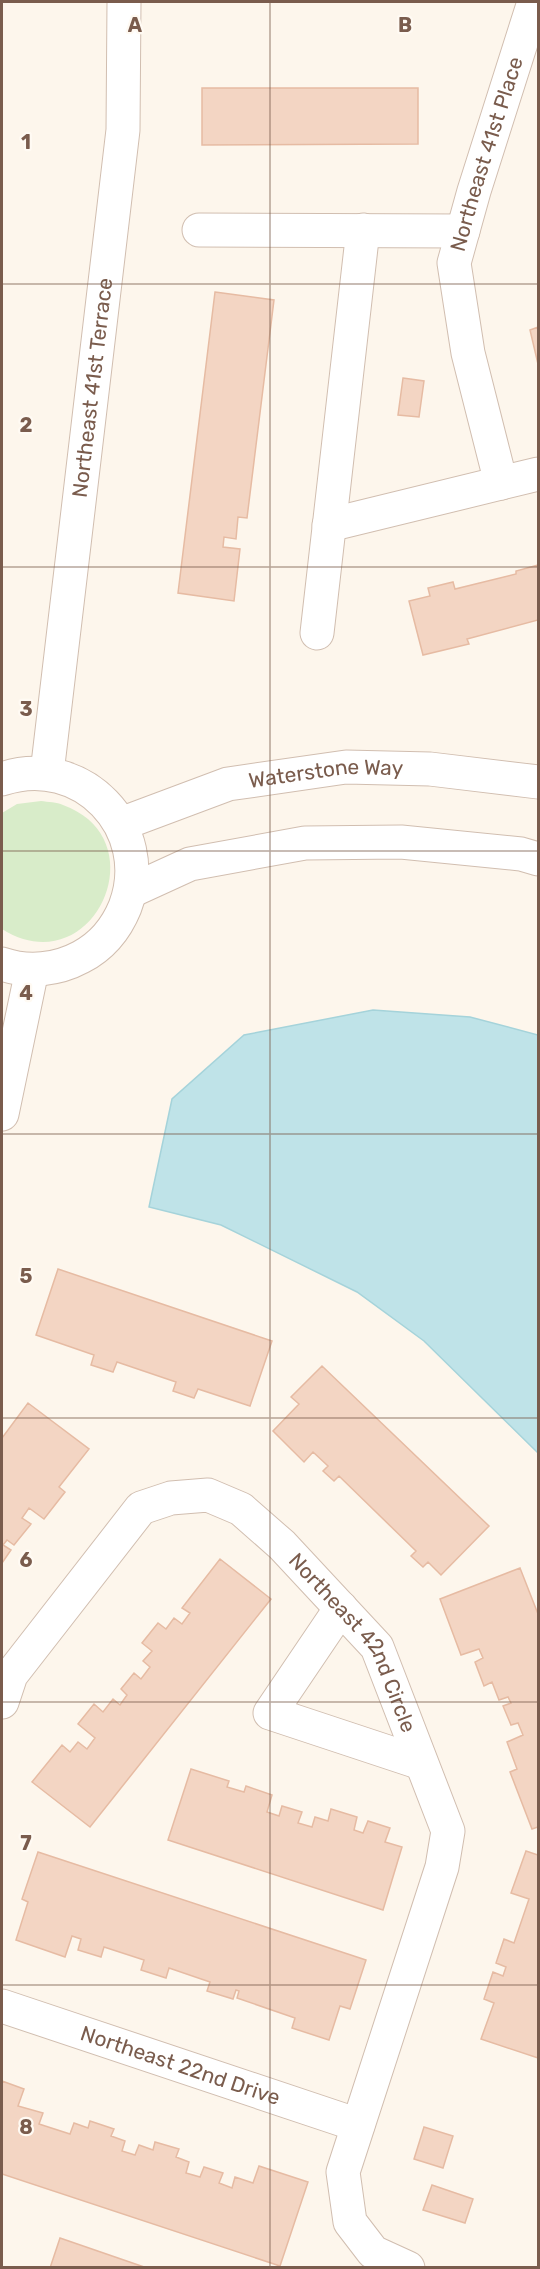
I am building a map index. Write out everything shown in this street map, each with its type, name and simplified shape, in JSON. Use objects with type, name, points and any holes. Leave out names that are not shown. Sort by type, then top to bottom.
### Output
[{"type":"street","name":"Northeast 41st Terrace","points":[[47,773],[123,130],[124,2]]},
{"type":"street","name":"Northeast 41st Place","points":[[501,483],[468,353],[454,264],[534,2]]},
{"type":"street","points":[[199,230],[463,231]]},
{"type":"street","points":[[317,633],[363,230]]},
{"type":"street","points":[[329,525],[538,474]]},
{"type":"street","name":"Waterstone Way","points":[[121,824],[228,784],[346,767],[430,769],[538,782]]},
{"type":"street","points":[[2,779],[16,774],[47,773],[76,782],[102,800],[121,824],[129,845],[133,868],[131,891],[119,922],[96,949],[66,965],[17,967],[2,1114]]},
{"type":"street","points":[[131,891],[190,864],[305,843],[401,842],[521,854],[538,859]]},
{"type":"street","name":"Northeast 42nd Circle","points":[[2,1702],[10,1676],[141,1508],[171,1498],[208,1495],[241,1509],[282,1545],[377,1647],[448,1831],[442,1867],[344,2172],[350,2222],[373,2252],[408,2268]]},
{"type":"street","points":[[341,1608],[270,1713],[421,1762]]},
{"type":"street","name":"Northeast 22nd Drive","points":[[2,2006],[358,2125]]},
{"type":"green space","points":[[41,801],[63,805],[92,823],[107,847],[110,875],[103,901],[86,924],[63,939],[34,941],[2,929],[2,813],[17,804]]},
{"type":"water","points":[[373,1010],[470,1017],[538,1035],[538,1453],[424,1341],[357,1292],[221,1225],[149,1207],[172,1099],[244,1035]]},
{"type":"building","points":[[202,88],[418,88],[418,144],[202,145]]},
{"type":"building","points":[[215,292],[274,300],[247,518],[238,517],[236,539],[224,537],[223,547],[240,549],[234,601],[178,593]]},
{"type":"building","points":[[538,327],[538,364],[530,330]]},
{"type":"building","points":[[403,378],[424,381],[419,417],[398,415]]},
{"type":"building","points":[[538,565],[538,620],[467,639],[469,644],[423,655],[409,601],[430,596],[428,588],[453,582],[455,589],[516,574],[516,571]]},
{"type":"building","points":[[58,1269],[272,1341],[250,1406],[198,1389],[194,1398],[173,1391],[176,1382],[117,1362],[113,1372],[91,1365],[94,1355],[36,1335]]},
{"type":"building","points":[[322,1366],[489,1526],[441,1575],[428,1562],[423,1567],[411,1556],[416,1551],[339,1476],[334,1481],[323,1471],[328,1466],[313,1452],[304,1462],[273,1431],[299,1404],[291,1397]]},
{"type":"building","points":[[28,1403],[89,1449],[59,1487],[65,1492],[44,1519],[29,1508],[22,1518],[31,1524],[14,1545],[7,1540],[3,1545],[11,1550],[2,1563],[2,1438]]},
{"type":"building","points":[[220,1559],[271,1599],[90,1827],[32,1782],[62,1745],[70,1752],[78,1742],[87,1749],[95,1738],[78,1724],[94,1704],[103,1712],[113,1699],[120,1705],[127,1695],[121,1689],[134,1673],[141,1679],[150,1667],[143,1661],[152,1651],[142,1643],[158,1623],[166,1629],[174,1618],[182,1624],[190,1613],[182,1608]]},
{"type":"building","points":[[520,1568],[538,1614],[538,1827],[532,1829],[510,1772],[517,1769],[507,1742],[523,1735],[518,1723],[511,1725],[503,1706],[511,1703],[508,1697],[499,1700],[492,1682],[484,1686],[475,1662],[483,1658],[479,1649],[461,1655],[440,1599]]},
{"type":"building","points":[[191,1769],[229,1781],[227,1787],[244,1792],[246,1786],[272,1795],[267,1812],[279,1816],[282,1806],[302,1812],[298,1823],[312,1827],[315,1817],[328,1821],[331,1809],[357,1817],[354,1830],[363,1833],[368,1821],[390,1828],[385,1842],[402,1847],[383,1910],[168,1840]]},
{"type":"building","points":[[526,1851],[538,1855],[538,2058],[481,2039],[494,2003],[484,1999],[493,1972],[503,1976],[506,1967],[496,1963],[504,1939],[514,1943],[529,1899],[511,1893]]},
{"type":"building","points":[[38,1852],[366,1960],[350,2009],[340,2006],[329,2040],[292,2028],[295,2018],[237,1998],[239,1991],[236,1990],[233,1999],[207,1991],[210,1982],[169,1968],[166,1978],[141,1970],[144,1960],[104,1947],[101,1957],[78,1950],[81,1939],[72,1936],[65,1957],[16,1940],[28,1902],[22,1899]]},
{"type":"building","points":[[2,2081],[24,2089],[18,2106],[43,2113],[39,2124],[70,2134],[74,2123],[88,2128],[90,2121],[114,2129],[111,2136],[125,2141],[122,2151],[135,2155],[139,2145],[153,2150],[155,2142],[179,2149],[176,2157],[189,2162],[186,2173],[200,2177],[204,2167],[223,2173],[219,2183],[232,2188],[235,2177],[253,2183],[259,2166],[308,2182],[280,2266],[2,2174]]},
{"type":"building","points":[[424,2127],[453,2136],[443,2168],[414,2159]]},
{"type":"building","points":[[432,2185],[473,2199],[465,2223],[423,2210]]},
{"type":"building","points":[[60,2238],[147,2268],[50,2268]]}]
